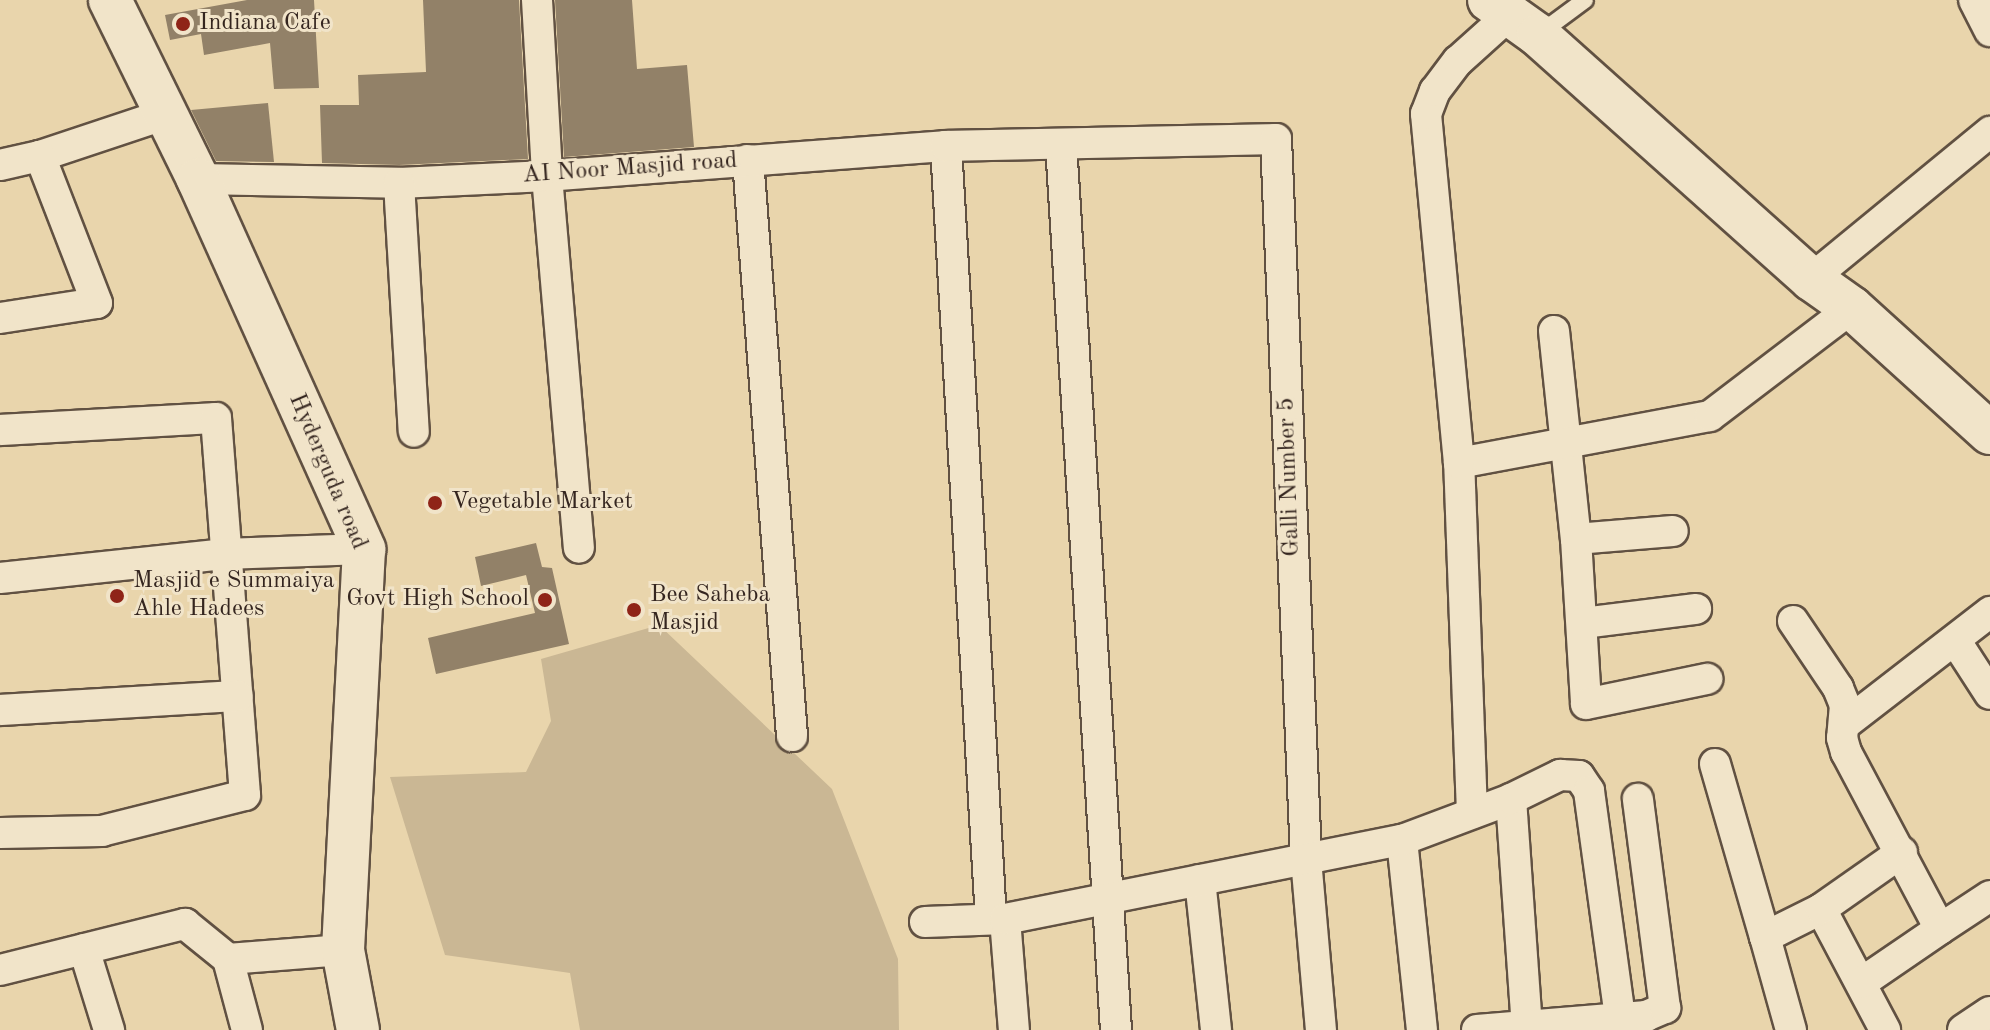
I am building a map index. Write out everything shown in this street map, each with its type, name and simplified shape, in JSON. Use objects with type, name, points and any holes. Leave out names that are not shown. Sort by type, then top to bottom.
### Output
[{"type":"street","name":"Hyderguda road","points":[[110,0],[198,179],[364,549],[343,950],[358,1030]]},
{"type":"street","points":[[537,0],[547,176],[579,548]]},
{"type":"street","points":[[1974,0],[1990,31]]},
{"type":"street","points":[[1472,813],[1459,463],[1426,114],[1435,91],[1458,61],[1512,17],[1811,279],[1852,308],[1990,433]]},
{"type":"street","points":[[0,165],[40,156],[166,114]]},
{"type":"street","points":[[1811,279],[1990,132]]},
{"type":"street","name":"Galli Number 5","points":[[1061,144],[1276,139],[1306,859],[1321,1030]]},
{"type":"street","points":[[1061,144],[1116,1030]]},
{"type":"street","name":"AI Noor Masjid road","points":[[198,179],[399,183],[547,176],[946,146],[1061,144]]},
{"type":"street","points":[[946,146],[998,919],[1014,1030]]},
{"type":"street","points":[[0,318],[97,303],[40,156]]},
{"type":"street","points":[[748,160],[792,736]]},
{"type":"street","points":[[399,183],[414,432]]},
{"type":"street","points":[[1459,463],[1710,416],[1852,308]]},
{"type":"street","points":[[1554,331],[1576,539],[1586,704],[1707,679]]},
{"type":"street","points":[[0,430],[216,418],[224,554],[245,795],[102,831],[0,833]]},
{"type":"street","points":[[1576,539],[1673,531]]},
{"type":"street","points":[[0,578],[224,554],[364,549]]},
{"type":"street","points":[[1583,623],[1696,609]]},
{"type":"street","points":[[1844,725],[1990,612]]},
{"type":"street","points":[[1793,621],[1838,688],[1845,705],[1846,752],[1902,852],[1940,929]]},
{"type":"street","points":[[1955,640],[1990,694]]},
{"type":"street","points":[[0,710],[238,696]]},
{"type":"street","points":[[1715,764],[1791,1030]]},
{"type":"street","points":[[925,922],[998,919],[1402,840],[1511,799],[1560,775],[1579,776],[1589,791],[1638,1021]]},
{"type":"street","points":[[1511,799],[1527,1028]]},
{"type":"street","points":[[1477,1030],[1638,1021],[1665,1008],[1638,799]]},
{"type":"street","points":[[1402,840],[1422,1030]]},
{"type":"street","points":[[1765,937],[1821,909],[1902,852]]},
{"type":"street","points":[[1200,880],[1216,1030]]},
{"type":"street","points":[[1861,983],[1990,896]]},
{"type":"street","points":[[1821,909],[1885,1030]]},
{"type":"street","points":[[0,970],[185,924],[228,959],[247,1030]]},
{"type":"street","points":[[84,949],[109,1030]]},
{"type":"street","points":[[228,959],[343,950]]},
{"type":"street","points":[[1963,1030],[1990,1012]]},
{"type":"lane","points":[[1512,17],[1585,0]]},
{"type":"shaded area","points":[[659,625],[832,789],[898,959],[899,1030],[580,1030],[570,973],[445,955],[390,777],[526,772],[551,721],[541,659]]},
{"type":"building","points":[[247,0],[314,0],[319,88],[274,89],[270,43],[204,55],[201,34],[170,40],[165,15]]},
{"type":"building","points":[[423,0],[519,0],[528,159],[399,165],[322,163],[320,105],[359,105],[358,75],[426,72]]},
{"type":"building","points":[[555,0],[632,0],[637,69],[687,65],[694,147],[564,157]]},
{"type":"building","points":[[268,103],[274,162],[216,161],[191,110]]},
{"type":"building","name":"Govt High School","points":[[536,543],[542,567],[552,568],[569,644],[436,674],[428,638],[535,613],[526,575],[481,586],[475,557]]},
{"type":"place","name":"Indiana Cafe","points":[[183,24]]},
{"type":"place","name":"Vegetable Market","points":[[435,503]]},
{"type":"place","name":"Masjid e Summaiya Ahle Hadees","points":[[117,596]]},
{"type":"place","name":"Govt High School","points":[[545,600]]},
{"type":"place","name":"Bee Saheba Masjid","points":[[634,610]]}]
